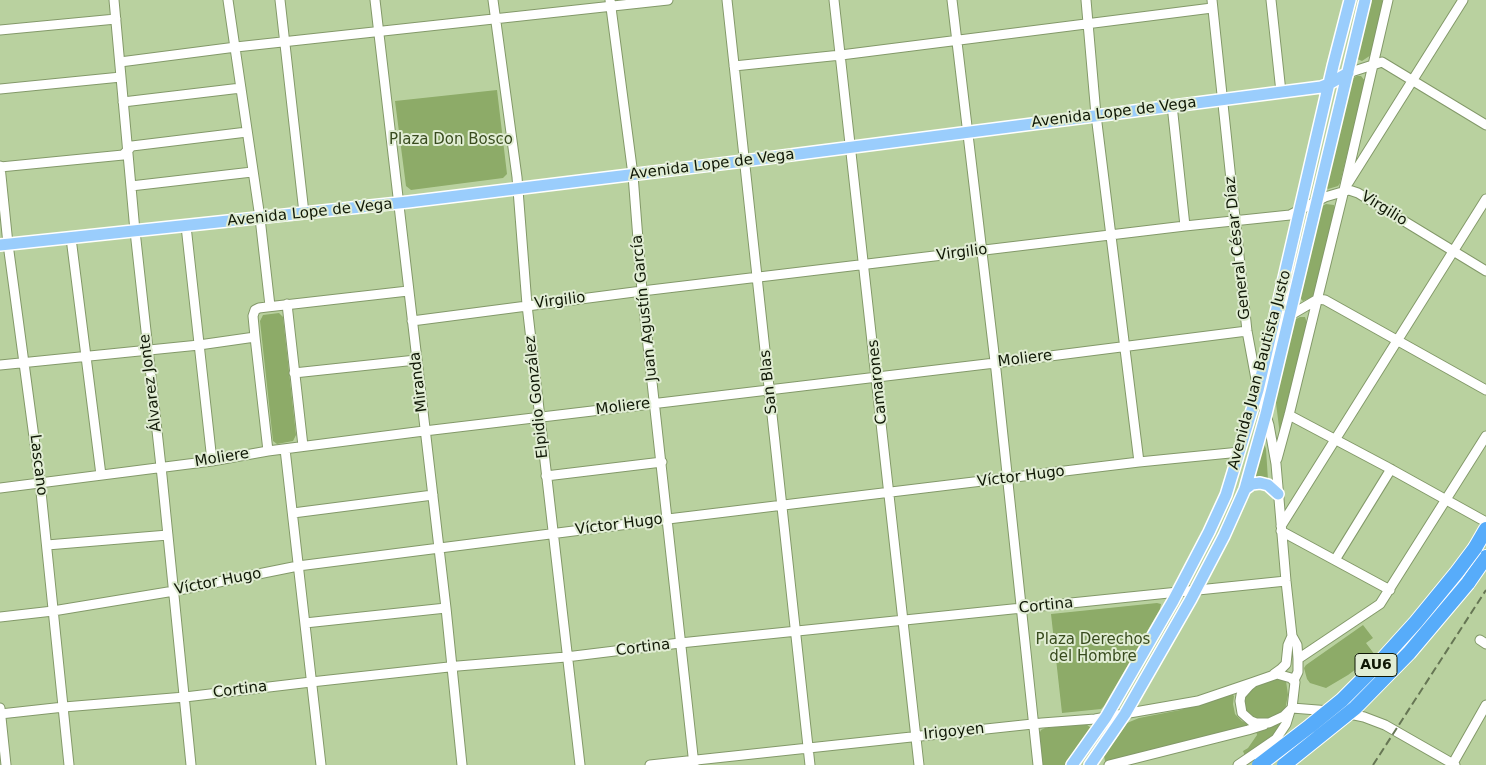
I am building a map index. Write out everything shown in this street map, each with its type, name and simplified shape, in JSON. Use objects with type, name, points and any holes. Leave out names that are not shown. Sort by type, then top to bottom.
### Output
[{"type":"highway","name":"AU6","points":[[1259,765],[1342,700],[1396,645],[1457,572],[1486,529]]},
{"type":"highway","name":"AU6","points":[[1284,765],[1355,708],[1390,673],[1468,583],[1486,558]]},
{"type":"main road","name":"Avenida Juan Bautista Justo","points":[[1072,765],[1106,717],[1177,593],[1226,495],[1258,390],[1350,0]]},
{"type":"main road","name":"Avenida Juan Bautista Justo","points":[[1090,765],[1125,714],[1196,590],[1224,536],[1245,489],[1266,414],[1365,0]]},
{"type":"main road","name":"Avenida Lope de Vega","points":[[4,244],[398,203],[744,161],[1281,92],[1329,84],[1348,72]]},
{"type":"main road","points":[[1245,489],[1252,484],[1260,483],[1272,487],[1278,494]]},
{"type":"street","name":"Álvarez Jonte","points":[[114,0],[135,231],[191,765]]},
{"type":"street","points":[[228,0],[260,218],[270,306]]},
{"type":"street","points":[[280,0],[304,213]]},
{"type":"street","name":"Miranda","points":[[375,0],[446,608],[462,765]]},
{"type":"street","name":"Elpidio González","points":[[493,0],[518,189],[527,305],[566,657],[580,765]]},
{"type":"street","points":[[120,62],[236,47],[495,19],[610,3],[668,0]]},
{"type":"street","name":"San Blas","points":[[727,0],[810,765]]},
{"type":"street","name":"Camarones","points":[[834,0],[920,765]]},
{"type":"street","points":[[952,0],[995,363],[1038,765]]},
{"type":"street","points":[[1086,0],[1096,115],[1139,462]]},
{"type":"street","points":[[1271,0],[1281,92]]},
{"type":"street","points":[[1276,464],[1318,300],[1388,0]]},
{"type":"street","points":[[1344,190],[1463,0]]},
{"type":"street","name":"Juan Agustín García","points":[[610,3],[633,175],[642,291],[662,462],[693,763]]},
{"type":"street","points":[[734,66],[957,40],[1212,4]]},
{"type":"street","name":"General César Díaz","points":[[1212,4],[1247,331],[1258,390],[1266,414],[1276,464],[1292,636]]},
{"type":"street","points":[[0,30],[116,19]]},
{"type":"street","points":[[1373,64],[1382,62],[1386,64],[1486,125]]},
{"type":"street","name":"Avenida Lope de Vega","points":[[1348,72],[1373,64]]},
{"type":"street","points":[[0,89],[121,77]]},
{"type":"street","points":[[123,102],[241,88]]},
{"type":"street","points":[[1172,105],[1185,226]]},
{"type":"street","points":[[0,167],[123,155],[132,146],[246,132]]},
{"type":"street","name":"Lascano","points":[[0,167],[4,244],[24,362],[40,482],[69,765]]},
{"type":"street","points":[[131,186],[252,172]]},
{"type":"street","name":"Virgilio","points":[[412,321],[642,291],[1290,215],[1344,190],[1353,190],[1486,272]]},
{"type":"street","points":[[1390,590],[1334,560],[1281,528],[1486,200]]},
{"type":"street","points":[[186,226],[212,461]]},
{"type":"street","points":[[71,238],[101,475]]},
{"type":"street","points":[[268,451],[253,316],[255,310],[270,306],[408,291]]},
{"type":"street","points":[[1290,316],[1318,300],[1325,300],[1486,390]]},
{"type":"street","points":[[287,304],[303,446]]},
{"type":"street","name":"Moliere","points":[[0,488],[212,461],[268,451],[425,430],[995,363],[1247,331]]},
{"type":"street","points":[[0,365],[199,345],[255,337]]},
{"type":"street","points":[[294,373],[416,360]]},
{"type":"street","points":[[1289,415],[1486,522]]},
{"type":"street","points":[[1298,659],[1377,607],[1390,590],[1486,436]]},
{"type":"street","points":[[285,449],[321,765]]},
{"type":"street","name":"Víctor Hugo","points":[[0,617],[53,611],[174,591],[298,566],[1139,462],[1240,452]]},
{"type":"street","points":[[546,476],[662,462]]},
{"type":"street","points":[[1334,560],[1391,469]]},
{"type":"street","points":[[293,513],[433,496]]},
{"type":"street","points":[[47,546],[168,535]]},
{"type":"street","name":"Cortina","points":[[0,714],[185,697],[451,667],[566,657],[680,643],[1286,581]]},
{"type":"street","points":[[305,623],[446,608]]},
{"type":"street","points":[[1238,765],[1276,738],[1286,724],[1295,689],[1294,680],[1298,672],[1297,645],[1292,636]]},
{"type":"street","points":[[1269,723],[1251,721],[1242,713],[1240,701],[1242,695],[1254,682],[1272,675],[1286,664],[1288,645],[1292,636]]},
{"type":"street","points":[[1272,675],[1282,674],[1294,680]]},
{"type":"street","name":"Irigoyen","points":[[650,765],[693,763],[808,748],[1106,717],[1198,701],[1254,682]]},
{"type":"street","points":[[1109,765],[1248,730],[1269,723],[1284,716],[1291,710],[1338,712],[1374,720],[1453,765],[1486,705]]},
{"type":"street","points":[[0,708],[6,765]]},
{"type":"green space","points":[[1369,0],[1382,0],[1383,3],[1371,55],[1362,61],[1355,58]]},
{"type":"green space","points":[[1361,76],[1365,81],[1340,183],[1338,186],[1328,189],[1324,185],[1351,79]]},
{"type":"green space","name":"Plaza Don Bosco","points":[[497,90],[507,174],[503,178],[411,190],[406,186],[395,101]]},
{"type":"green space","points":[[1326,204],[1334,205],[1335,210],[1314,294],[1303,301],[1298,296],[1319,208]]},
{"type":"green space","points":[[279,313],[283,317],[296,435],[293,441],[277,444],[273,441],[260,321],[263,315]]},
{"type":"green space","points":[[1305,317],[1307,323],[1280,435],[1275,395],[1294,320]]},
{"type":"green space","points":[[1264,443],[1268,480],[1253,479]]},
{"type":"green space","name":"Plaza Derechos del Hombre","points":[[1161,604],[1160,609],[1104,706],[1101,709],[1062,713],[1051,614]]},
{"type":"green space","points":[[1363,625],[1373,638],[1366,643],[1375,655],[1348,675],[1326,688],[1310,683],[1304,668],[1306,665]]},
{"type":"green space","points":[[1276,676],[1286,681],[1288,695],[1285,710],[1281,714],[1264,719],[1255,719],[1246,713],[1242,699],[1250,688]]},
{"type":"green space","points":[[1232,694],[1234,696],[1235,714],[1242,721],[1250,725],[1109,762],[1105,761],[1104,756],[1127,723],[1139,718],[1180,710]]},
{"type":"green space","points":[[1086,724],[1091,728],[1067,765],[1042,765],[1039,734],[1041,730]]},
{"type":"green space","points":[[1280,724],[1273,735],[1245,756],[1243,751],[1248,748],[1257,735],[1256,730]]},
{"type":"railway","points":[[1373,765],[1486,590]]}]
